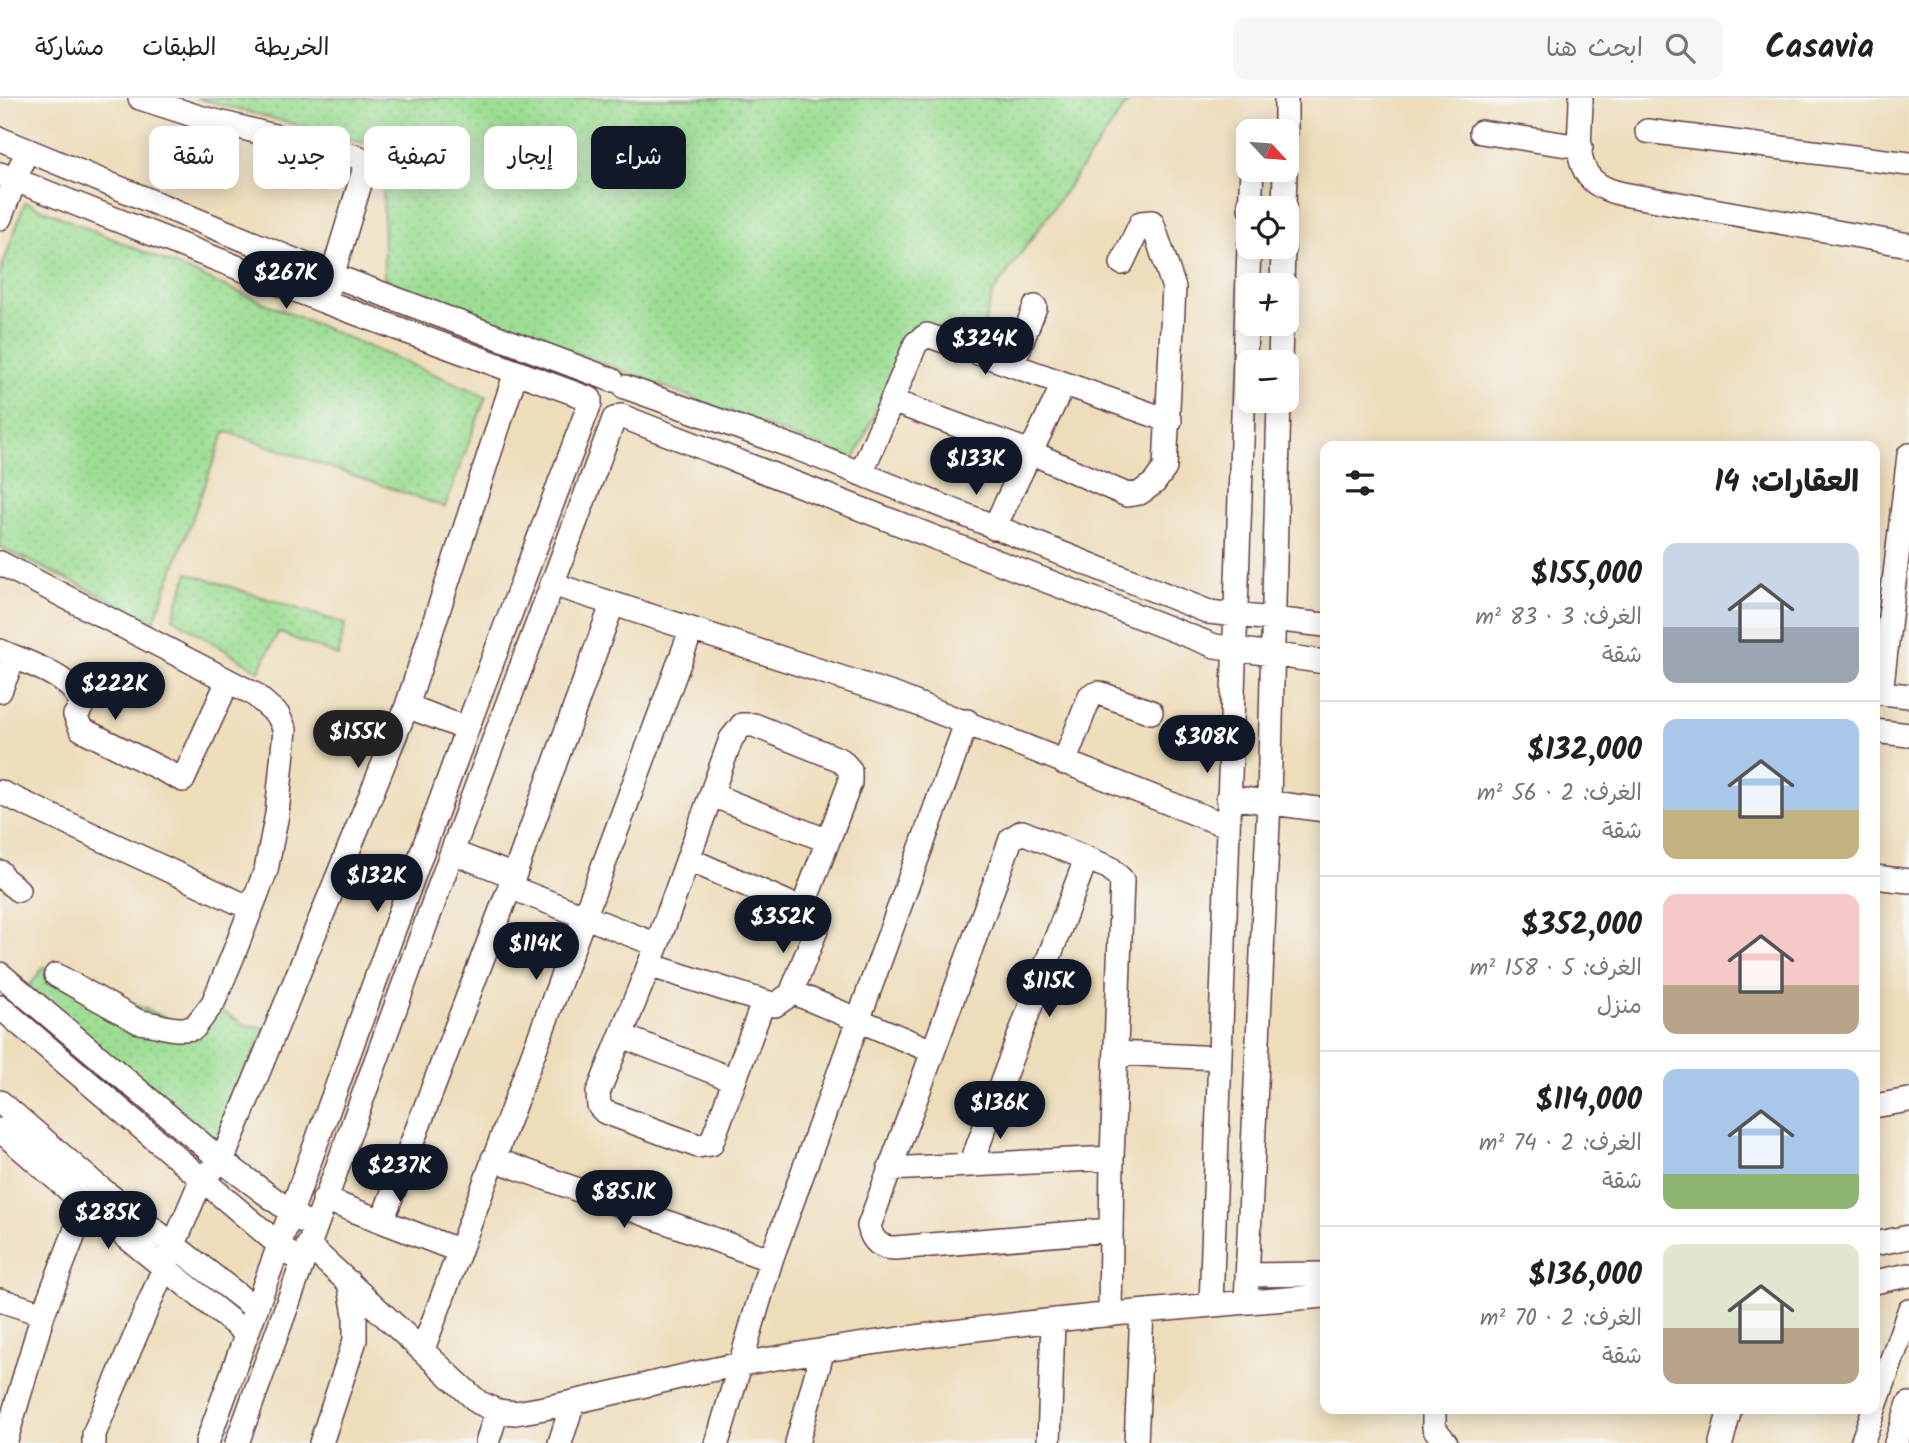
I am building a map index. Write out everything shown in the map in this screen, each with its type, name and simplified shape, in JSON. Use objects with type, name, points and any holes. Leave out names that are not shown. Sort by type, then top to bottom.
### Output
[{"type":"street","points":[[140,98],[199,117],[358,157],[366,164],[323,301]]},
{"type":"street","points":[[1286,98],[1286,119]]},
{"type":"street","points":[[1581,98],[1580,163],[1586,176],[1596,186],[1609,191],[1909,246]]},
{"type":"street","points":[[1647,131],[1909,164]]},
{"type":"street","points":[[1481,132],[1581,147]]},
{"type":"street","points":[[0,139],[333,275],[799,449],[1209,612],[1320,625]]},
{"type":"street","points":[[0,218],[7,177],[27,149]]},
{"type":"street","points":[[7,177],[323,301],[590,401],[601,418],[617,418],[788,481],[1205,643],[1235,650],[1320,661]]},
{"type":"street","points":[[892,401],[1030,452],[1127,495],[1140,493],[1154,483],[1165,468],[1170,421],[1174,288],[1152,222],[1141,223],[1122,262]]},
{"type":"street","points":[[1211,1305],[1249,259]]},
{"type":"street","points":[[1013,364],[1035,307]]},
{"type":"street","points":[[861,474],[916,343],[927,335],[1170,421]]},
{"type":"street","points":[[94,1443],[94,1434],[202,1178],[222,1161],[281,1022],[407,706],[516,372]]},
{"type":"street","points":[[207,1443],[467,729],[595,387],[618,383]]},
{"type":"street","points":[[237,1443],[324,1199],[552,584],[617,418],[630,399],[618,383]]},
{"type":"street","points":[[999,563],[1003,531],[1030,452],[1063,385]]},
{"type":"street","points":[[1246,1302],[1269,801],[1279,413]]},
{"type":"street","points":[[788,481],[799,449]]},
{"type":"street","points":[[1880,671],[1909,455]]},
{"type":"street","points":[[0,563],[263,700],[278,715],[285,730],[277,814],[266,870],[213,1003],[194,1028],[174,1031],[155,1023],[139,1022],[56,975]]},
{"type":"street","points":[[552,584],[967,721],[1063,763],[1227,827]]},
{"type":"street","points":[[382,1221],[512,881],[612,605]]},
{"type":"street","points":[[424,1349],[691,631]]},
{"type":"street","points":[[0,691],[7,654],[68,684],[81,699],[81,708],[75,715],[80,729],[183,780],[228,681]]},
{"type":"street","points":[[1063,763],[1090,696],[1098,693],[1151,712]]},
{"type":"street","points":[[1880,693],[1909,696]]},
{"type":"street","points":[[407,706],[467,729]]},
{"type":"street","points":[[467,729],[488,714],[499,725]]},
{"type":"street","points":[[717,1443],[771,1260],[967,721]]},
{"type":"street","points":[[763,1003],[713,1140],[707,1146],[698,1146],[605,1112],[599,1106],[597,1098],[653,955],[733,733],[742,725],[754,725],[841,760],[850,770],[850,783],[802,909]]},
{"type":"street","points":[[467,729],[472,754],[489,754]]},
{"type":"street","points":[[1880,732],[1909,735]]},
{"type":"street","points":[[0,792],[250,908]]},
{"type":"street","points":[[712,795],[828,841]]},
{"type":"street","points":[[1228,797],[1320,809]]},
{"type":"street","points":[[1110,1315],[1112,1158],[1122,880],[1115,871],[1026,833],[1011,838],[869,1226],[874,1240],[887,1248],[1111,1230]]},
{"type":"street","points":[[452,852],[584,916],[653,955],[763,1003],[782,1003],[792,992],[818,925],[813,914],[688,859]]},
{"type":"street","points":[[971,1164],[1086,859]]},
{"type":"street","points":[[0,872],[3,878],[18,890]]},
{"type":"street","points":[[1880,878],[1909,881]]},
{"type":"street","points":[[0,974],[122,1074],[222,1161],[292,1212],[307,1246],[424,1349],[478,1402],[497,1411],[515,1413],[739,1364],[823,1350],[1053,1321],[1320,1296]]},
{"type":"street","points":[[792,992],[932,1051]]},
{"type":"street","points":[[0,1007],[280,1245],[307,1246]]},
{"type":"street","points":[[622,1036],[734,1080]]},
{"type":"street","points":[[1117,1053],[1219,1058]]},
{"type":"street","points":[[107,1097],[122,1074]]},
{"type":"street","points":[[1880,1105],[1909,1100]]},
{"type":"street","points":[[0,1102],[165,1270],[247,1334]]},
{"type":"street","points":[[0,1130],[90,1194],[175,1247],[256,1309]]},
{"type":"street","points":[[889,1168],[1112,1158]]},
{"type":"street","points":[[493,1159],[771,1260]]},
{"type":"street","points":[[5,1443],[43,1314],[90,1194]]},
{"type":"street","points":[[324,1199],[460,1251]]},
{"type":"street","points":[[1880,1243],[1909,1237]]},
{"type":"street","points":[[1247,1275],[1320,1274]]},
{"type":"street","points":[[1880,1281],[1909,1275]]},
{"type":"street","points":[[321,1443],[355,1340],[355,1314],[349,1282]]},
{"type":"street","points":[[0,1300],[43,1314]]},
{"type":"street","points":[[1880,1392],[1909,1311]]},
{"type":"street","points":[[1136,1443],[1142,1312]]},
{"type":"street","points":[[1049,1443],[1053,1321]]},
{"type":"street","points":[[797,1443],[823,1350]]},
{"type":"street","points":[[560,1443],[573,1402]]},
{"type":"street","points":[[1896,1443],[1909,1404]]},
{"type":"street","points":[[487,1443],[497,1411]]},
{"type":"street","points":[[1435,1414],[1437,1435],[1446,1443]]},
{"type":"street","points":[[1721,1443],[1729,1414]]},
{"type":"street","points":[[1862,1443],[1872,1414]]},
{"type":"green space","points":[[196,98],[1131,98],[993,293],[982,332],[913,326],[854,460],[384,279],[383,189],[470,189],[470,126],[364,126],[364,143],[350,139],[350,126],[301,126]]},
{"type":"green space","points":[[25,202],[486,396],[445,507],[225,431],[154,621],[0,547],[0,273]]},
{"type":"green space","points":[[188,573],[345,624],[338,656],[278,632],[259,671],[173,618]]},
{"type":"green space","points":[[43,967],[181,1024],[203,1001],[246,1025],[265,1029],[213,1146],[27,990]]}]
